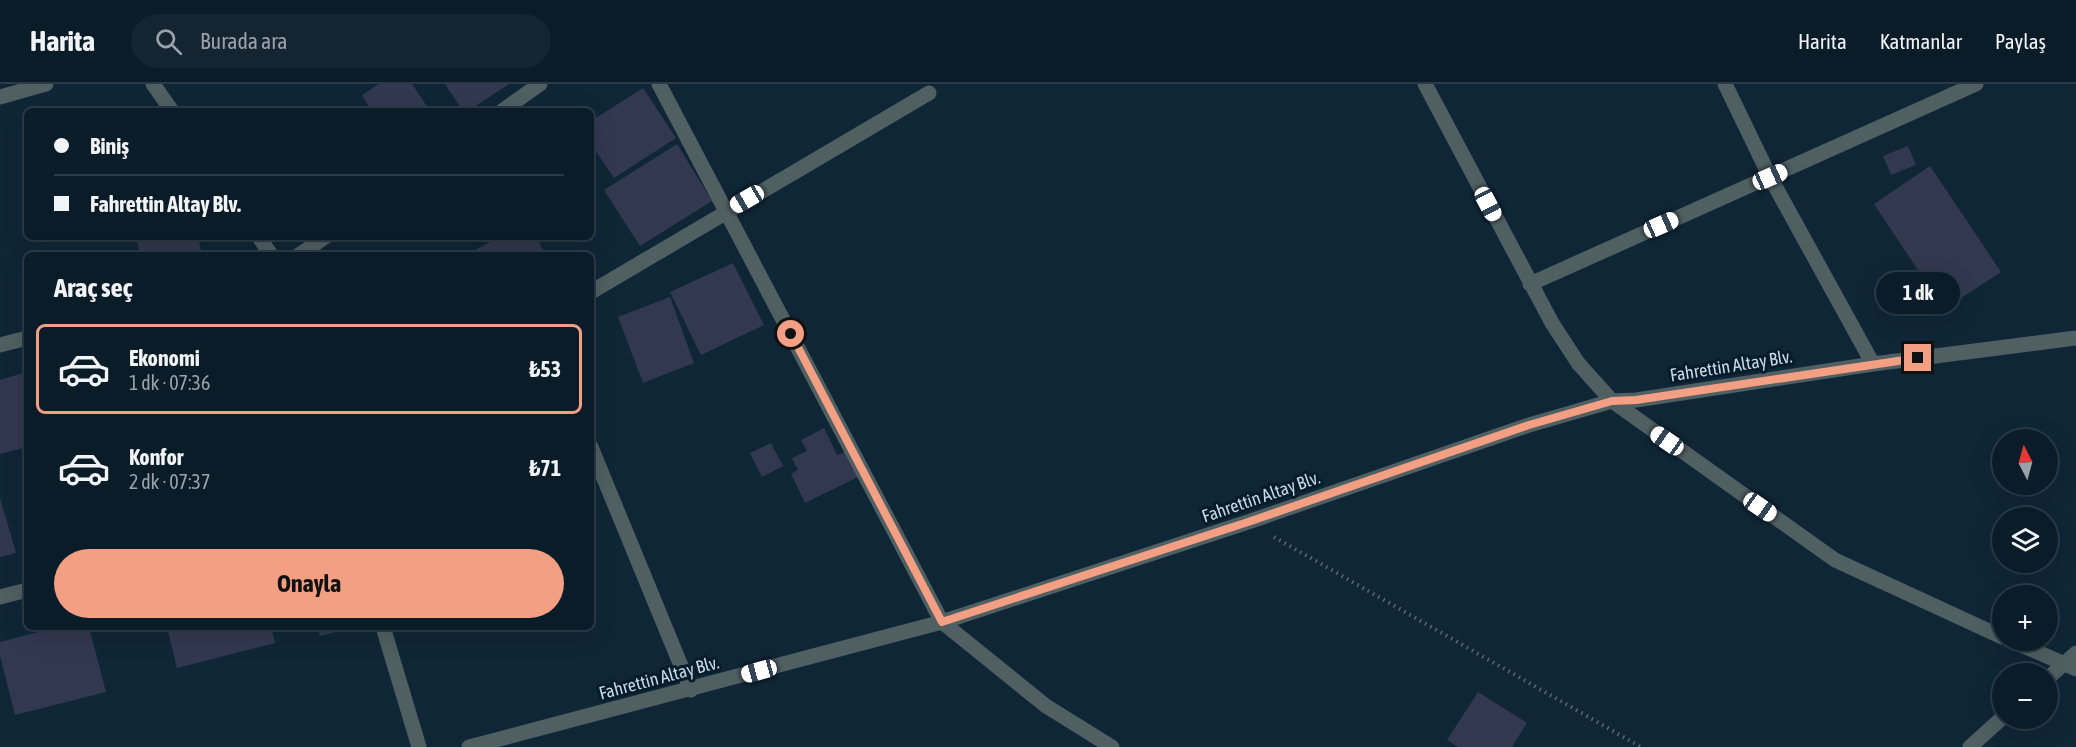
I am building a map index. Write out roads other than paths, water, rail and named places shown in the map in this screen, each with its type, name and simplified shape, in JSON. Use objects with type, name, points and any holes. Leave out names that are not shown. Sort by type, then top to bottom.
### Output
[{"type":"street","points":[[0,97],[46,84]]},
{"type":"street","points":[[153,84],[170,108]]},
{"type":"street","points":[[506,108],[540,84]]},
{"type":"street","points":[[659,84],[942,622],[1046,706],[1112,747]]},
{"type":"street","points":[[1425,84],[1530,284],[1578,363],[1612,401],[1834,560],[1992,632]]},
{"type":"street","points":[[1725,84],[1770,177],[1873,364]]},
{"type":"street","points":[[1530,284],[1976,84]]},
{"type":"street","points":[[594,290],[929,93]]},
{"type":"street","points":[[303,252],[321,240]]},
{"type":"street","name":"Fahrettin Altay Blv.","points":[[469,747],[942,622],[1248,522],[1518,429],[1612,401],[1636,400],[1873,364],[2076,338]]},
{"type":"street","points":[[0,345],[24,339]]},
{"type":"street","points":[[594,454],[691,690]]},
{"type":"street","points":[[0,597],[24,591]]},
{"type":"street","points":[[384,630],[419,747]]},
{"type":"street","points":[[2034,651],[2069,667],[2076,653]]},
{"type":"street","points":[[1970,747],[1992,727]]}]
